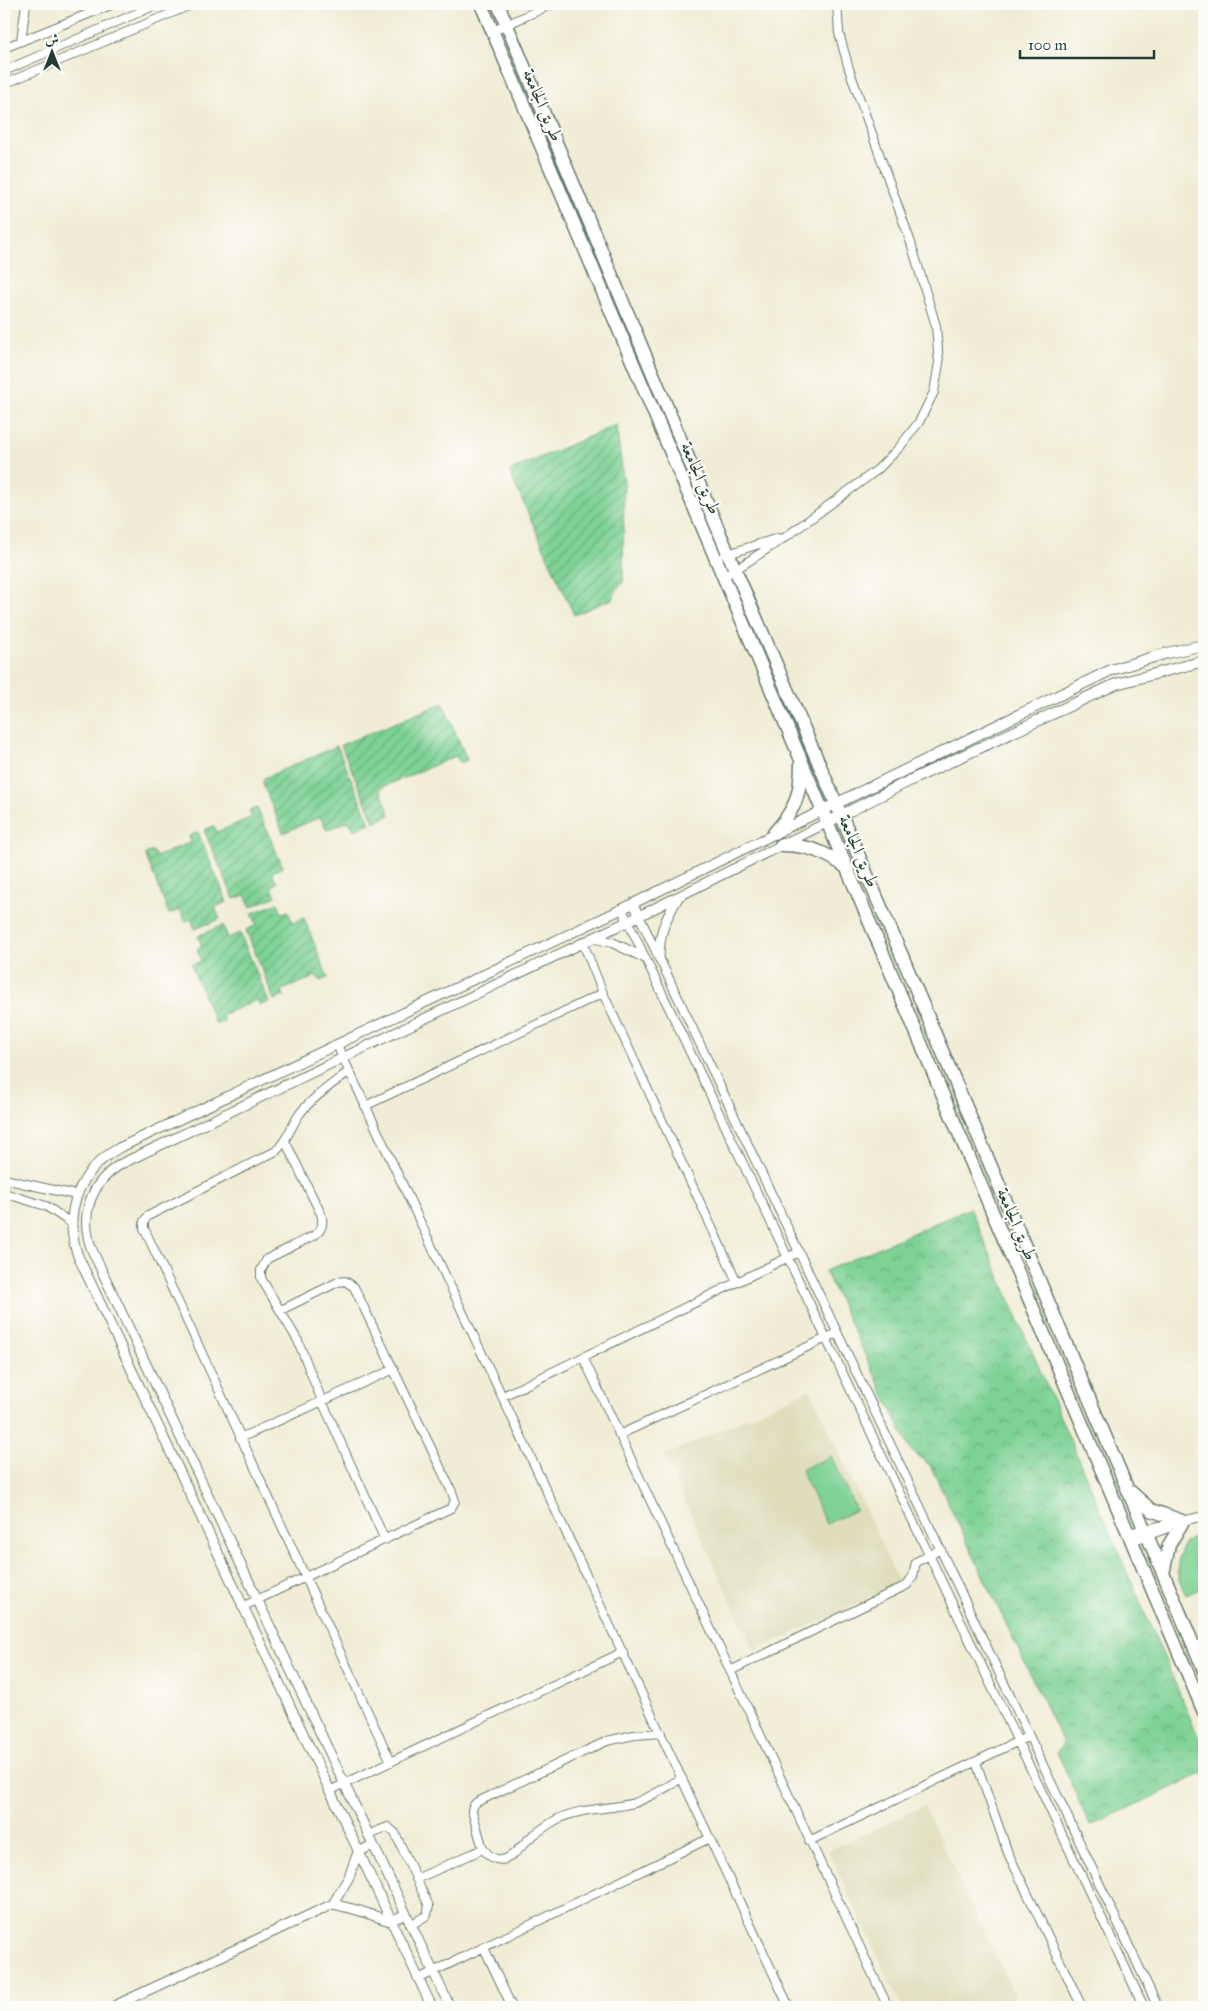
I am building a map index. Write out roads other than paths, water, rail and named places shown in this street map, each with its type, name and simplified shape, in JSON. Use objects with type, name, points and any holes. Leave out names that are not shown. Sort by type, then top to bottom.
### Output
[{"type":"highway","name":"طريق الجامعة","points":[[481,4],[557,182],[730,572],[842,815],[1204,1670]]},
{"type":"highway","name":"طريق الجامعة","points":[[498,4],[570,176],[723,556]]},
{"type":"highway","points":[[557,182],[570,176]]},
{"type":"highway","name":"طريق الجامعة","points":[[730,572],[801,759],[1204,1712]]},
{"type":"highway","points":[[774,833],[788,818],[794,806],[801,780],[801,759]]},
{"type":"highway","points":[[781,845],[797,845],[816,850],[834,858],[848,869]]},
{"type":"highway","points":[[888,963],[902,956]]},
{"type":"highway","points":[[998,1224],[1012,1218]]},
{"type":"highway","points":[[1127,1489],[1151,1510],[1186,1521],[1169,1546],[1163,1574]]},
{"type":"main road","points":[[823,810],[1111,670],[1167,653],[1204,645]]},
{"type":"main road","points":[[828,822],[912,780],[1116,684],[1204,661]]},
{"type":"street","points":[[21,41],[26,4]]},
{"type":"street","points":[[4,48],[113,4]]},
{"type":"street","points":[[4,71],[158,4]]},
{"type":"street","points":[[4,84],[192,4]]},
{"type":"street","points":[[493,32],[552,4]]},
{"type":"street","points":[[730,572],[788,536],[869,475],[899,448],[919,422],[934,392],[939,363],[936,326],[911,243],[849,69],[839,33],[837,4]]},
{"type":"street","points":[[723,556],[788,536]]},
{"type":"street","points":[[432,2007],[78,1256],[73,1240],[71,1223],[76,1196],[90,1171],[103,1158],[120,1148],[633,904],[823,810]]},
{"type":"street","points":[[450,2007],[92,1250],[87,1237],[86,1223],[90,1199],[101,1181],[121,1164],[639,916],[828,822]]},
{"type":"street","points":[[659,958],[659,940],[663,925],[679,896]]},
{"type":"street","points":[[633,904],[1158,2007]]},
{"type":"street","points":[[622,909],[1144,2007]]},
{"type":"street","points":[[593,938],[611,942],[645,958]]},
{"type":"street","points":[[582,943],[603,993],[737,1282]]},
{"type":"street","points":[[365,1106],[603,993]]},
{"type":"street","points":[[336,1045],[789,2007]]},
{"type":"street","points":[[349,1071],[306,1106],[295,1121],[285,1141],[270,1155],[148,1216],[144,1221],[144,1228],[391,1762]]},
{"type":"street","points":[[285,1141],[321,1214],[323,1222],[315,1236],[270,1257],[262,1266],[261,1278],[281,1310],[304,1354],[322,1401],[385,1540]]},
{"type":"street","points":[[90,1171],[101,1181]]},
{"type":"street","points":[[4,1180],[76,1196]]},
{"type":"street","points":[[4,1193],[46,1206],[71,1223],[86,1223]]},
{"type":"street","points":[[502,1396],[799,1252]]},
{"type":"street","points":[[242,1607],[450,1508],[455,1501],[356,1290],[349,1282],[334,1283],[281,1310]]},
{"type":"street","points":[[619,1435],[837,1332]]},
{"type":"street","points":[[583,1357],[888,2007]]},
{"type":"street","points":[[240,1438],[394,1369]]},
{"type":"street","points":[[1130,1537],[1204,1516]]},
{"type":"street","points":[[730,1671],[907,1585],[913,1576],[916,1562],[941,1549]]},
{"type":"street","points":[[329,1791],[623,1652]]},
{"type":"street","points":[[661,1733],[634,1734],[608,1741],[477,1802],[473,1806],[472,1811],[483,1849],[491,1859],[500,1861],[510,1858],[542,1828],[558,1819],[576,1812],[634,1803],[652,1796],[682,1778]]},
{"type":"street","points":[[810,1841],[1029,1736]]},
{"type":"street","points":[[976,1762],[1008,1853],[1082,2007]]},
{"type":"street","points":[[368,1835],[383,1828],[392,1829],[429,1906],[429,1911],[424,1919],[411,1925]]},
{"type":"street","points":[[418,1979],[710,1838]]},
{"type":"street","points":[[112,2007],[333,1904],[350,1877],[358,1852],[373,1845]]},
{"type":"street","points":[[416,1879],[483,1849]]},
{"type":"street","points":[[333,1904],[390,1921],[406,1914]]},
{"type":"street","points":[[484,1948],[512,2007]]}]
